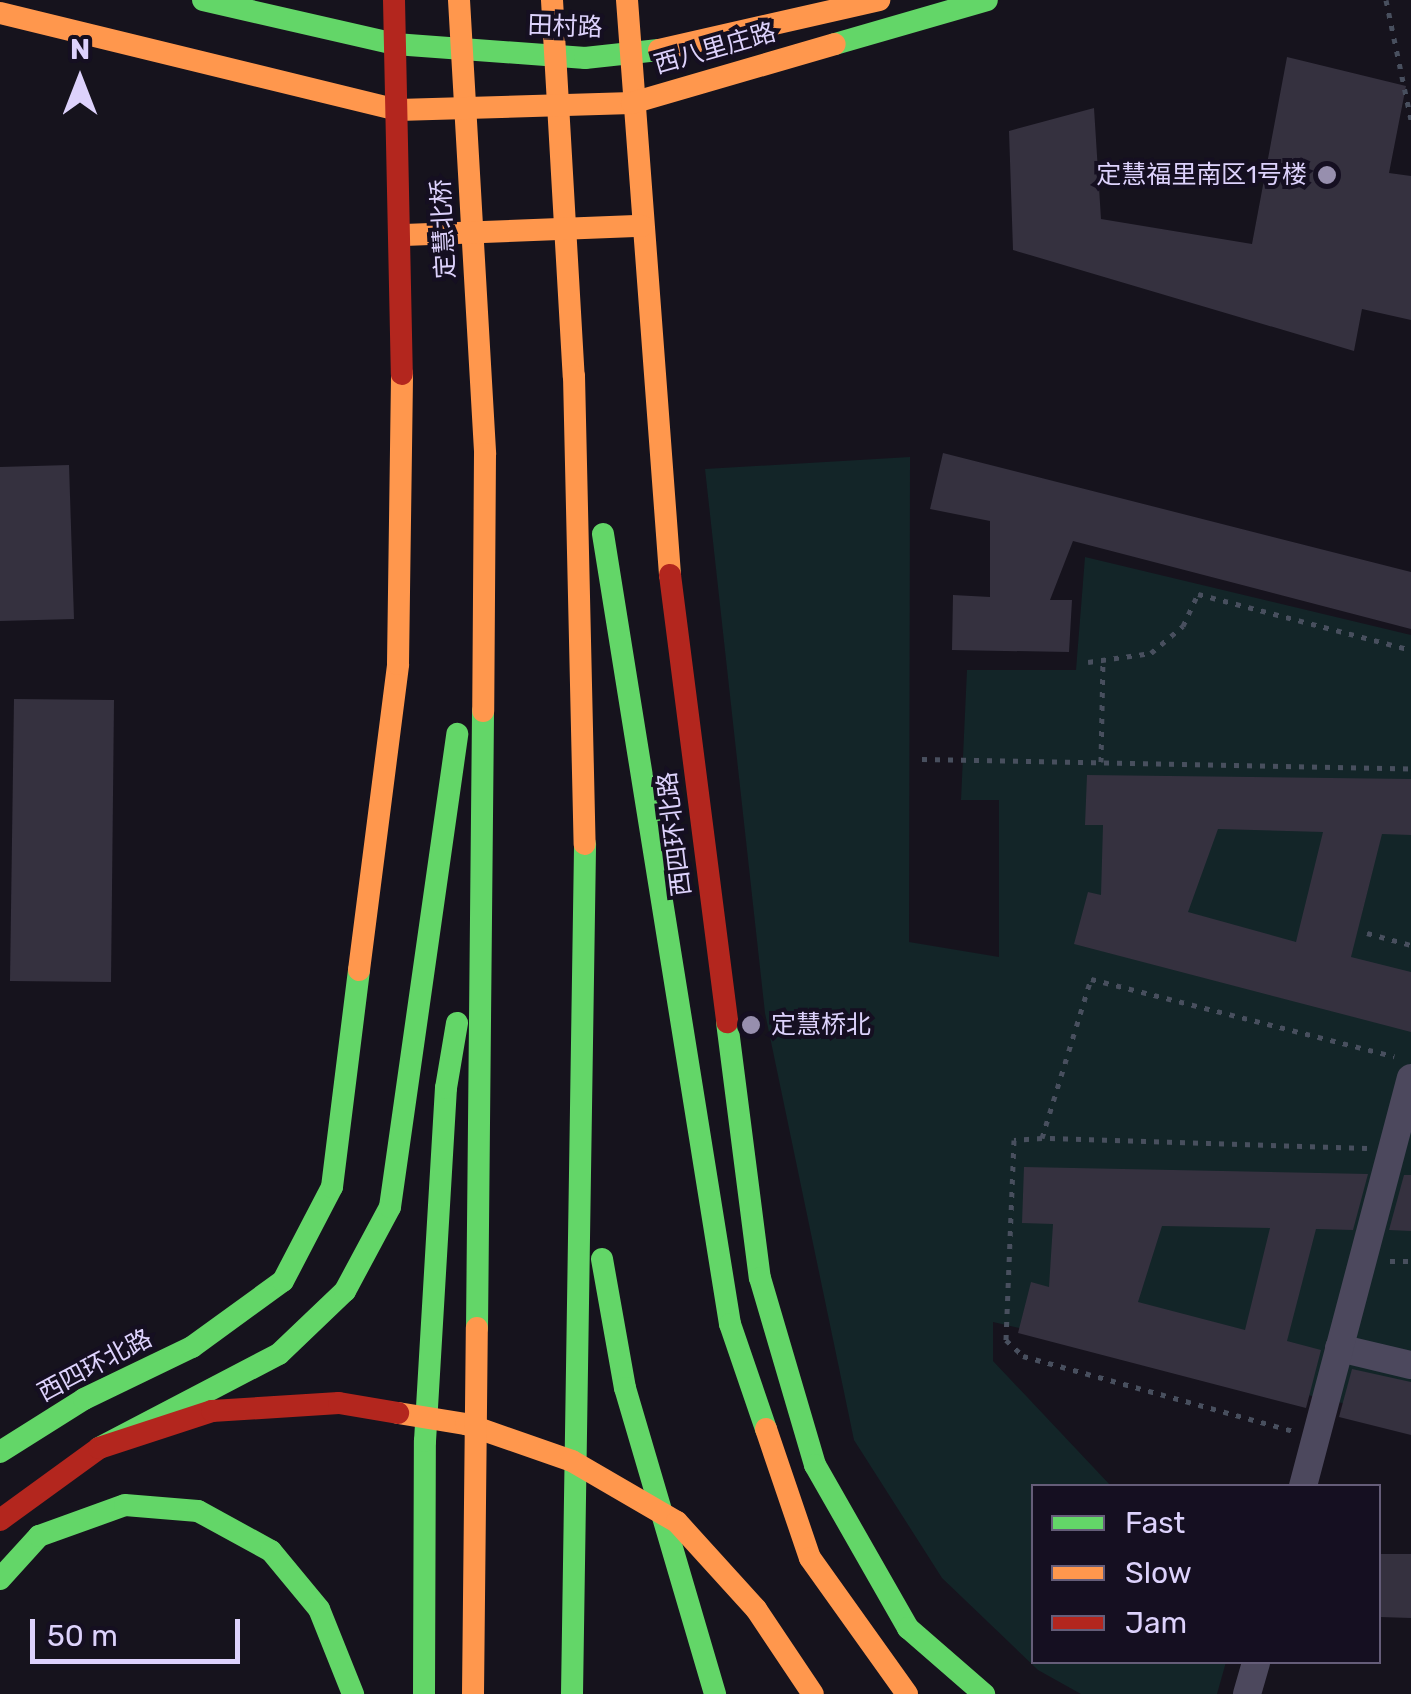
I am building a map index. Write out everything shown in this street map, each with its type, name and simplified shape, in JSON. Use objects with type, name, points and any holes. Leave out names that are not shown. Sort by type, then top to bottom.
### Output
[{"type":"main road","name":"田村路","points":[[203,0],[395,44],[630,55]]},
{"type":"main road","name":"西四环北路","points":[[0,1452],[84,1399],[192,1347],[283,1281],[332,1186],[398,664],[404,235],[394,0]]},
{"type":"main road","name":"定慧北桥","points":[[459,0],[484,454],[484,531]]},
{"type":"main road","points":[[552,0],[574,376],[584,820],[572,1694]]},
{"type":"main road","name":"西四环北路","points":[[627,0],[663,519],[760,1278],[815,1465],[908,1628]]},
{"type":"main road","name":"西八里庄路","points":[[630,55],[879,0]]},
{"type":"main road","name":"西八里庄路","points":[[398,110],[632,104],[987,0]]},
{"type":"main road","points":[[0,13],[398,110]]},
{"type":"main road","points":[[404,235],[642,226]]},
{"type":"main road","points":[[574,376],[730,1324],[810,1558],[873,1654],[908,1694]]},
{"type":"main road","points":[[473,1694],[484,531]]},
{"type":"main road","points":[[0,1520],[99,1448],[279,1354],[345,1291],[390,1207],[484,531]]},
{"type":"main road","points":[[424,1694],[424,1441],[446,1088],[483,881]]},
{"type":"main road","points":[[581,1140],[624,1388],[715,1694]]},
{"type":"main road","points":[[99,1448],[212,1411],[339,1403],[466,1424],[572,1461],[677,1522],[756,1609],[813,1694]]},
{"type":"main road","points":[[0,1579],[39,1536],[125,1505],[198,1511],[271,1552],[319,1609],[353,1694]]},
{"type":"main road","points":[[908,1628],[908,1694]]},
{"type":"main road","points":[[908,1628],[984,1694]]},
{"type":"street","points":[[1303,1484],[1411,1078]]},
{"type":"street","points":[[1339,1348],[1411,1365]]},
{"type":"street","points":[[1248,1694],[1256,1664]]},
{"type":"path","points":[[1386,0],[1408,86],[1411,120]]},
{"type":"path","points":[[1088,662],[1151,653],[1183,626],[1198,594],[1411,650]]},
{"type":"path","points":[[1101,762],[1103,662]]},
{"type":"path","points":[[922,759],[1411,768]]},
{"type":"path","points":[[1368,934],[1411,945]]},
{"type":"path","points":[[1042,1138],[1090,979],[1411,1061]]},
{"type":"path","points":[[1316,1438],[1022,1356],[1006,1340],[1014,1140],[1392,1149]]},
{"type":"shaded area","points":[[910,457],[909,942],[999,957],[999,800],[961,800],[967,670],[1076,670],[1085,557],[1411,635],[1411,1419],[993,1322],[993,1361],[1109,1484],[1031,1484],[1031,1663],[942,1578],[854,1440],[765,1013],[705,469]]},
{"type":"shaded area","points":[[1032,1664],[1225,1664],[1217,1694],[1081,1694]]},
{"type":"building","name":"定慧福里南区1号楼","points":[[1287,57],[1406,86],[1389,173],[1411,176],[1411,320],[1362,309],[1354,351],[1013,250],[1009,131],[1094,108],[1101,219],[1252,244]]},
{"type":"building","points":[[943,453],[1411,572],[1411,629],[1073,541],[1050,600],[1072,600],[1069,652],[952,650],[953,595],[990,597],[990,521],[930,509]]},
{"type":"building","points":[[69,465],[74,619],[0,621],[0,467]]},
{"type":"building","points":[[14,699],[114,700],[111,982],[10,981]]},
{"type":"building","points":[[1087,775],[1411,779],[1411,835],[1382,834],[1351,957],[1411,972],[1411,1032],[1074,944],[1088,892],[1101,895],[1103,825],[1085,825]],"holes":[[[1218,829],[1323,832],[1296,942],[1188,912]]]},
{"type":"building","points":[[1024,1167],[1368,1174],[1353,1230],[1316,1229],[1287,1341],[1321,1350],[1306,1408],[1018,1333],[1031,1282],[1049,1287],[1053,1224],[1022,1223]],"holes":[[[1162,1226],[1270,1228],[1245,1330],[1138,1302]]]},
{"type":"building","points":[[1404,1175],[1411,1175],[1411,1231],[1389,1230]]},
{"type":"building","points":[[1352,1369],[1411,1382],[1411,1435],[1339,1417]]},
{"type":"building","points":[[1381,1554],[1411,1554],[1411,1618],[1381,1617]]},
{"type":"traffic: fast","points":[[203,0],[395,44],[585,58],[659,50]]},
{"type":"traffic: fast","points":[[835,44],[987,0]]},
{"type":"traffic: fast","points":[[603,534],[730,1324],[766,1429]]},
{"type":"traffic: fast","points":[[477,1328],[483,711]]},
{"type":"traffic: fast","points":[[99,1448],[279,1354],[345,1291],[390,1207],[457,734]]},
{"type":"traffic: fast","points":[[572,1694],[585,844]]},
{"type":"traffic: fast","points":[[0,1452],[84,1399],[192,1347],[283,1281],[332,1187],[359,970]]},
{"type":"traffic: fast","points":[[727,1022],[760,1278],[815,1465],[908,1628],[984,1694]]},
{"type":"traffic: fast","points":[[424,1694],[425,1441],[446,1088],[457,1023]]},
{"type":"traffic: fast","points":[[602,1259],[625,1388],[715,1694]]},
{"type":"traffic: fast","points":[[0,1579],[39,1536],[125,1505],[198,1511],[271,1551],[319,1609],[353,1694]]},
{"type":"traffic: slow","points":[[459,0],[485,454],[483,711]]},
{"type":"traffic: slow","points":[[552,0],[574,376],[585,844]]},
{"type":"traffic: slow","points":[[627,0],[670,575]]},
{"type":"traffic: slow","points":[[659,50],[879,0]]},
{"type":"traffic: slow","points":[[0,13],[398,110],[632,103],[835,44]]},
{"type":"traffic: slow","points":[[404,235],[642,226]]},
{"type":"traffic: slow","points":[[359,970],[398,664],[402,374]]},
{"type":"traffic: slow","points":[[473,1694],[477,1328]]},
{"type":"traffic: slow","points":[[398,1413],[466,1424],[572,1461],[677,1522],[756,1609],[813,1694]]},
{"type":"traffic: slow","points":[[766,1429],[810,1558],[907,1694]]},
{"type":"traffic: jam","points":[[394,0],[402,374]]},
{"type":"traffic: jam","points":[[670,575],[727,1022]]},
{"type":"traffic: jam","points":[[0,1520],[99,1448],[212,1411],[339,1403],[398,1413]]},
{"type":"place","name":"定慧福里南区1号楼","points":[[1327,175]]},
{"type":"place","name":"定慧桥北","points":[[751,1025]]}]
